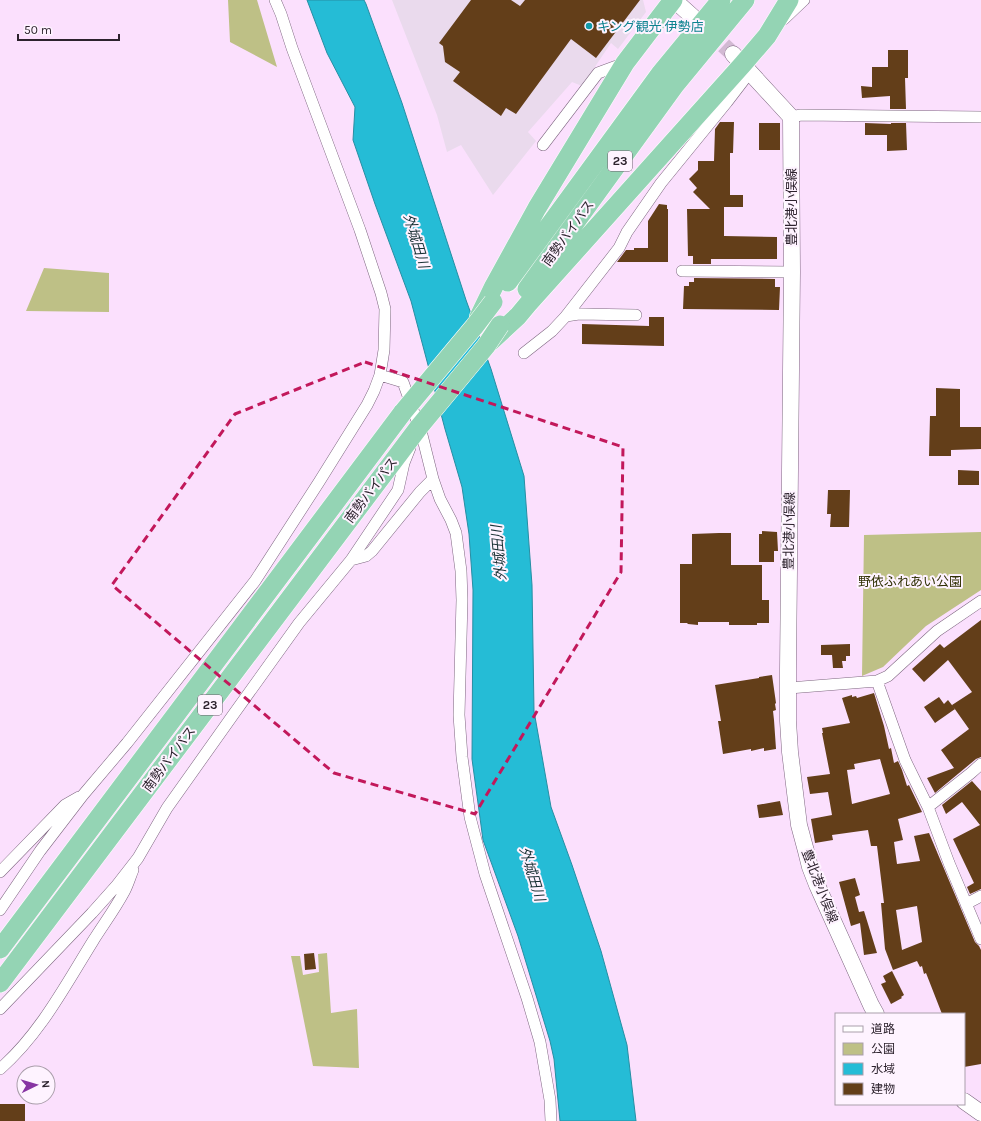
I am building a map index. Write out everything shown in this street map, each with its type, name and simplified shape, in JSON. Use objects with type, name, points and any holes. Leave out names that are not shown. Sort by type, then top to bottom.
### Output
[{"type":"highway","points":[[474,327],[494,286],[537,208],[625,63],[673,0]]},
{"type":"highway","name":"南勢バイパス","points":[[0,949],[403,412],[474,327],[660,74],[721,0]]},
{"type":"highway","name":"南勢バイパス","points":[[0,983],[419,427],[486,346],[675,85],[745,0]]},
{"type":"highway","points":[[486,346],[518,316],[767,36],[789,0]]},
{"type":"main road","points":[[673,0],[694,16]]},
{"type":"main road","points":[[742,64],[791,117]]},
{"type":"main road","name":"豊北港小俣線","points":[[791,117],[792,272],[788,669],[788,721],[790,752],[799,825],[810,867],[876,1013]]},
{"type":"main road","points":[[965,1102],[981,1113]]},
{"type":"street","points":[[0,910],[40,851],[83,795],[104,772],[255,581],[367,405],[380,375],[384,350],[385,309],[381,293],[360,230],[294,56],[281,14],[274,0]]},
{"type":"street","points":[[767,36],[804,0]]},
{"type":"street","points":[[543,145],[598,73],[625,63]]},
{"type":"street","points":[[524,353],[552,330],[566,316],[619,248],[627,232],[742,64]]},
{"type":"street","points":[[791,117],[801,115],[981,117]]},
{"type":"street","points":[[682,271],[792,272]]},
{"type":"street","points":[[566,316],[579,314],[636,315]]},
{"type":"street","points":[[380,375],[403,382],[422,435],[433,479],[440,499],[456,533],[461,571],[462,600],[459,721],[470,817],[485,874],[525,991],[540,1042],[550,1100],[551,1121]]},
{"type":"street","points":[[0,1069],[34,1033],[57,999],[122,896],[138,858],[167,808],[299,623],[350,560],[398,490],[404,462],[419,427]]},
{"type":"street","points":[[350,560],[366,556],[372,551],[420,492],[433,479]]},
{"type":"street","points":[[789,688],[878,681],[888,676],[937,631],[981,602]]},
{"type":"street","points":[[878,681],[905,760],[928,807],[981,940]]},
{"type":"street","points":[[928,807],[981,764]]},
{"type":"street","points":[[0,872],[65,805],[83,795]]},
{"type":"street","points":[[0,1009],[92,913],[117,885],[138,858]]},
{"type":"street","points":[[966,904],[981,896]]},
{"type":"highlighted area","points":[[365,362],[623,447],[621,572],[475,814],[334,773],[112,585],[235,414]]},
{"type":"shaded area","points":[[392,0],[643,0],[646,12],[618,49],[611,43],[582,86],[572,82],[528,132],[536,141],[493,195],[461,145],[447,152],[437,115]]},
{"type":"green space","points":[[228,0],[257,0],[277,67],[230,42]]},
{"type":"green space","points":[[44,268],[109,273],[109,312],[26,311]]},
{"type":"green space","name":"野依ふれあい公園","points":[[981,532],[981,590],[926,626],[883,667],[862,676],[864,535]]},
{"type":"green space","points":[[327,953],[331,1013],[357,1009],[359,1068],[313,1066],[291,956],[300,956],[303,975],[319,972],[318,954]]},
{"type":"water","name":"外城田川","points":[[307,0],[364,0],[366,4],[402,103],[466,300],[491,369],[524,476],[532,585],[534,711],[551,807],[601,951],[627,1045],[636,1121],[560,1121],[554,1059],[550,1041],[518,936],[483,840],[472,759],[473,590],[469,534],[462,487],[411,301],[353,140],[355,107],[327,53]]},
{"type":"building","points":[[471,0],[511,0],[520,6],[525,0],[640,0],[596,58],[571,39],[516,114],[506,108],[501,116],[453,81],[460,72],[445,62],[443,46],[439,43]]},
{"type":"building","points":[[888,50],[908,50],[908,78],[905,78],[906,109],[890,109],[890,96],[862,98],[861,86],[872,87],[872,67],[888,67]]},
{"type":"building","points":[[720,122],[734,122],[733,153],[730,153],[730,195],[743,195],[743,207],[724,207],[724,236],[777,237],[777,259],[711,259],[711,264],[693,264],[693,256],[688,256],[687,209],[710,209],[693,192],[697,188],[689,179],[698,170],[698,161],[714,161],[715,129]]},
{"type":"building","points":[[759,123],[780,123],[780,150],[759,150]]},
{"type":"building","points":[[865,123],[906,123],[907,150],[887,151],[887,135],[865,135]]},
{"type":"building","points":[[659,204],[667,205],[668,209],[668,262],[617,262],[626,250],[634,250],[634,248],[648,248],[648,221]]},
{"type":"building","points":[[694,278],[775,279],[775,287],[780,287],[779,310],[683,309],[684,286],[689,286],[689,282],[694,282]]},
{"type":"building","points":[[649,317],[664,317],[664,346],[582,344],[582,324],[649,326]]},
{"type":"building","points":[[936,388],[960,389],[960,427],[981,427],[981,449],[951,450],[951,456],[929,456],[930,416],[936,416]]},
{"type":"building","points":[[958,470],[979,471],[979,485],[958,485]]},
{"type":"building","points":[[828,490],[850,490],[849,527],[830,527],[831,514],[827,514]]},
{"type":"building","points":[[762,531],[777,532],[778,551],[774,551],[774,562],[759,562],[759,534],[762,534]]},
{"type":"building","points":[[731,533],[731,565],[762,565],[762,600],[769,600],[769,623],[757,623],[757,625],[729,625],[729,622],[698,622],[698,625],[680,623],[680,564],[692,564],[692,534]]},
{"type":"building","points":[[981,620],[981,757],[976,759],[935,793],[927,778],[954,768],[941,750],[969,729],[952,705],[972,692],[948,660],[924,682],[912,669],[940,644],[944,648]]},
{"type":"building","points":[[850,644],[850,656],[846,656],[846,661],[842,661],[843,668],[833,668],[832,655],[821,655],[821,645]]},
{"type":"building","points":[[772,675],[776,703],[776,710],[773,711],[776,749],[764,751],[764,748],[751,751],[751,749],[723,754],[718,721],[721,721],[715,685]]},
{"type":"building","points":[[874,693],[889,749],[891,748],[894,763],[898,761],[907,786],[909,785],[922,812],[898,819],[903,840],[894,842],[897,864],[920,861],[914,836],[929,833],[975,942],[981,950],[981,1064],[965,1067],[965,1013],[942,1013],[926,973],[924,974],[922,966],[920,967],[917,961],[893,970],[885,949],[881,903],[884,903],[877,846],[871,846],[868,830],[832,835],[833,840],[815,843],[811,819],[832,815],[828,792],[810,794],[807,777],[830,774],[822,728],[850,723],[842,698],[852,695],[852,697],[856,696],[857,698]],"holes":[[[880,759],[890,794],[852,804],[847,770],[855,769],[854,764]],[[917,906],[922,942],[902,950],[896,910]]]},
{"type":"building","points":[[939,697],[944,704],[948,700],[955,709],[935,723],[924,707]]},
{"type":"building","points":[[972,781],[981,791],[981,889],[970,894],[967,887],[974,883],[953,839],[980,825],[962,802],[946,814],[942,805]]},
{"type":"building","points":[[780,801],[783,815],[759,818],[757,805]]},
{"type":"building","points":[[855,878],[860,895],[855,897],[859,912],[864,911],[877,953],[864,955],[860,923],[851,926],[839,882]]},
{"type":"building","points":[[314,953],[316,969],[305,970],[304,954]]},
{"type":"building","points":[[892,971],[904,995],[901,997],[902,998],[891,1004],[881,984],[886,982],[883,976]]},
{"type":"building","points":[[0,1104],[25,1105],[25,1121],[0,1121]]},
{"type":"tunnel","points":[[706,29],[733,54]]},
{"type":"place","name":"キング観光 伊勢店","points":[[589,26]]}]
